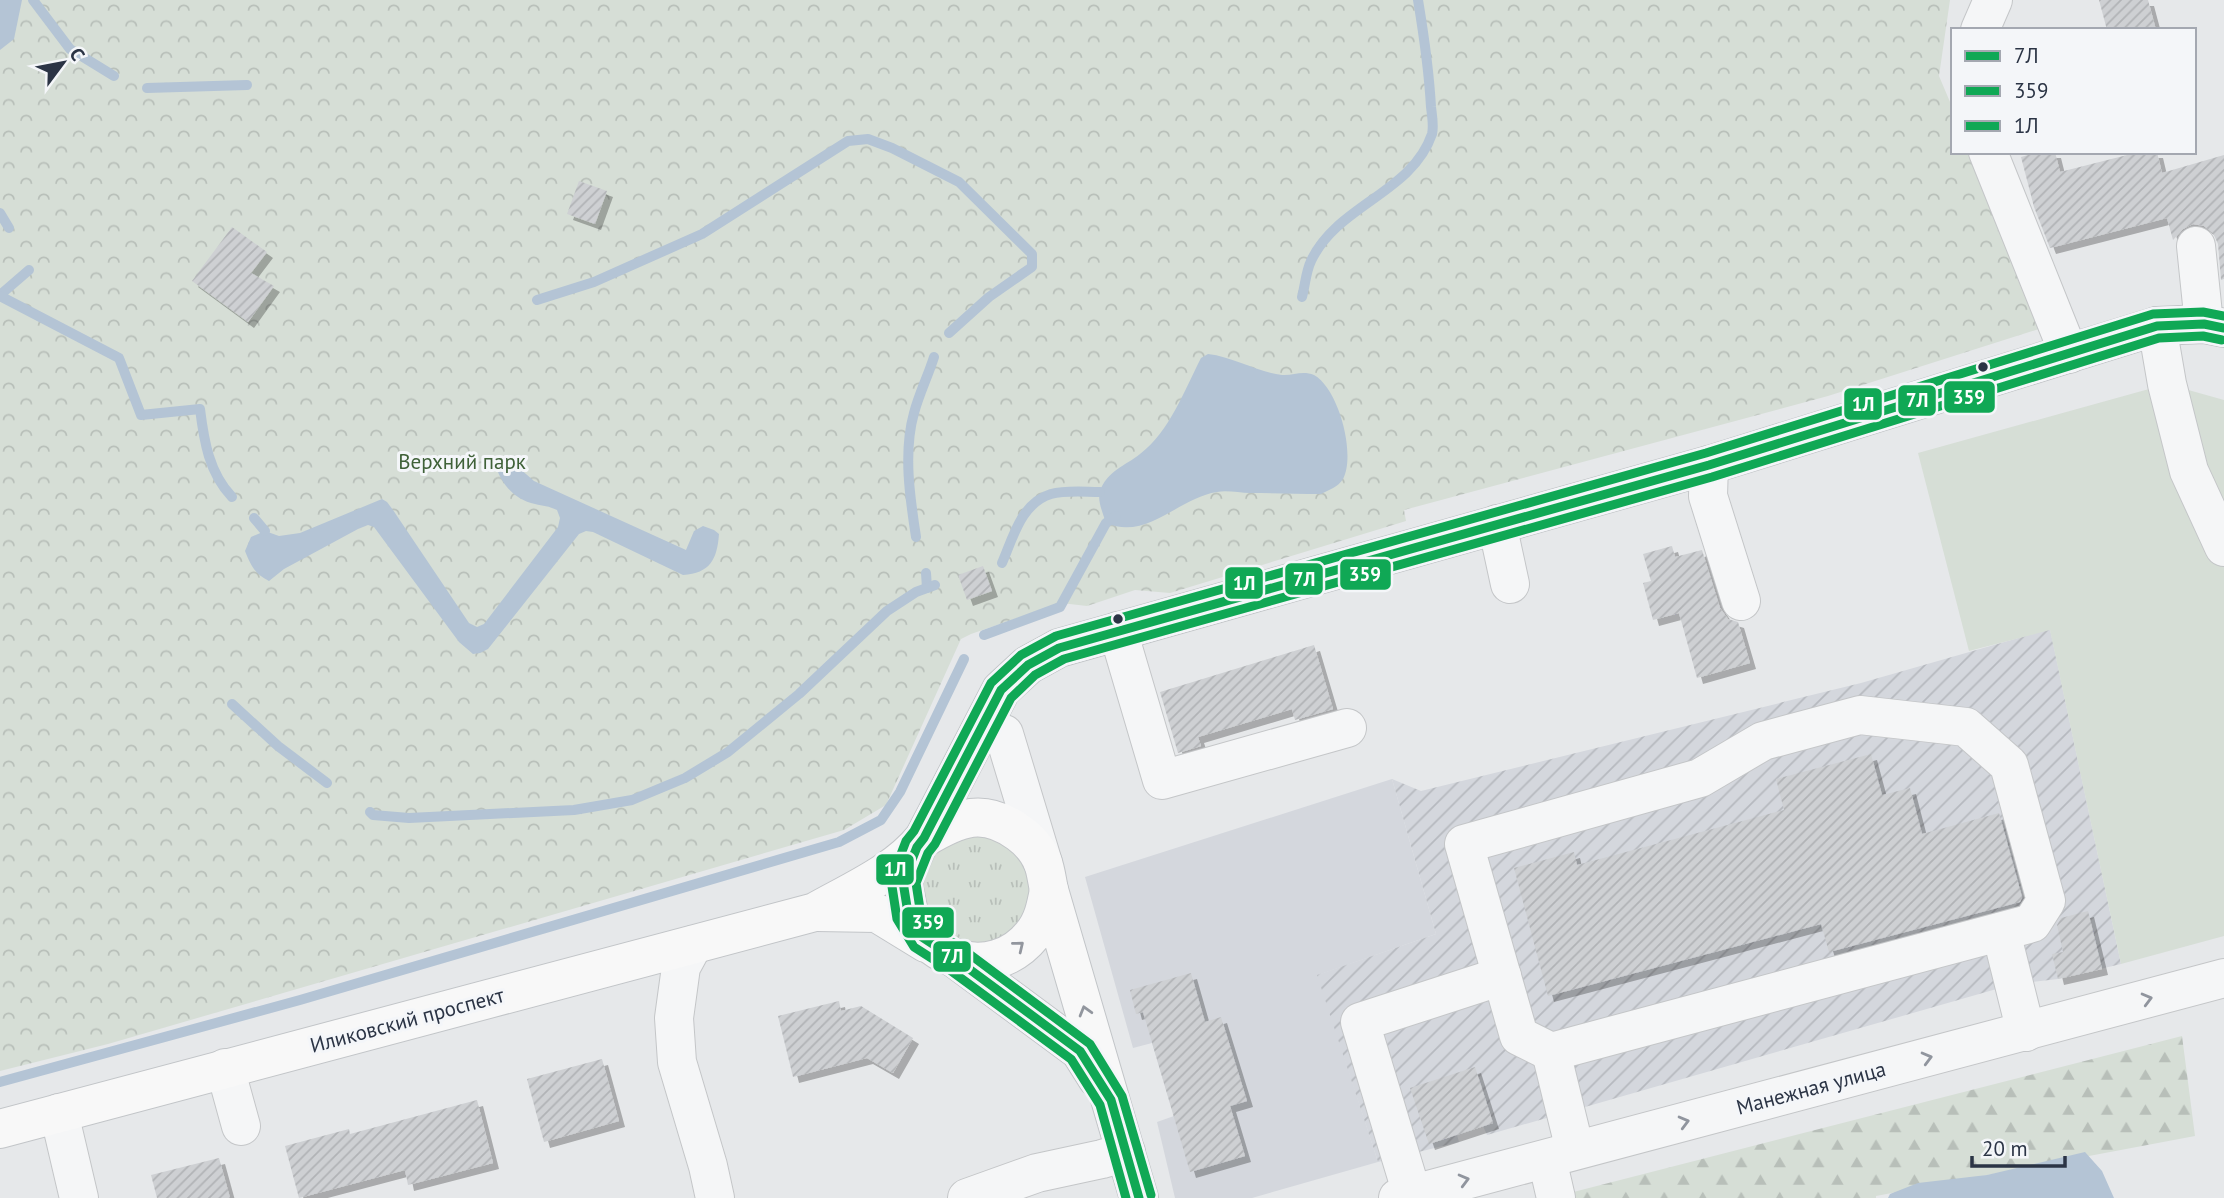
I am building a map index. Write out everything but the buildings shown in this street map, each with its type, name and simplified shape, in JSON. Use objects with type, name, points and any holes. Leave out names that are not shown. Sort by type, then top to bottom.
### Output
[{"type":"main road","name":"Иликовский проспект","points":[[0,1129],[814,912],[877,878],[921,842],[1002,690],[1028,664],[1059,648],[1709,465],[2157,326],[2214,326]]},
{"type":"main road","points":[[1111,1100],[1080,1051],[922,937],[908,913],[904,882],[921,842],[948,823],[973,817],[988,818],[1006,823],[1031,842],[1046,876],[1111,1100],[1139,1198]]},
{"type":"main road","points":[[953,958],[987,961],[1009,954],[1032,935],[1044,914],[1046,876]]},
{"type":"main road","name":"Иликовский проспект","points":[[814,912],[877,913],[953,958]]},
{"type":"street","points":[[1981,28],[1993,0]]},
{"type":"street","points":[[1989,154],[2069,354]]},
{"type":"street","points":[[2196,246],[2214,326]]},
{"type":"street","points":[[2157,326],[2167,384],[2189,471],[2224,547]]},
{"type":"street","points":[[1709,465],[1708,496],[1741,601]]},
{"type":"street","points":[[1497,524],[1510,584]]},
{"type":"street","points":[[1118,631],[1162,780],[1347,728]]},
{"type":"street","points":[[1860,715],[1966,727],[2009,765],[2046,901],[2032,923],[2001,932],[1551,1052],[1519,1037],[1464,844],[1700,778],[1763,741],[1860,715]]},
{"type":"street","points":[[1003,734],[1046,876]]},
{"type":"street","points":[[2001,932],[2026,1032]]},
{"type":"street","points":[[693,945],[681,967],[674,1018],[677,1062],[707,1164]]},
{"type":"street","points":[[1405,1196],[1360,1021],[1502,976]]},
{"type":"street","name":"Манежная улица","points":[[1405,1196],[2224,978]]},
{"type":"street","points":[[1551,1052],[1561,1154],[1556,1198]]},
{"type":"street","points":[[225,1068],[242,1126]]},
{"type":"street","points":[[59,1114],[79,1198]]},
{"type":"street","points":[[989,1194],[1037,1173],[1126,1152]]},
{"type":"shaded area","points":[[2050,629],[2121,964],[2058,979],[2014,984],[1487,1135],[1483,1126],[1457,1135],[1459,1142],[1378,1162],[1317,975],[1436,934],[1392,779],[1421,791],[1861,683]]},
{"type":"shaded area","points":[[1392,779],[1436,934],[1318,975],[1378,1162],[1252,1198],[1175,1198],[1157,1122],[1174,1116],[1152,1043],[1133,1048],[1085,877]]},
{"type":"green space","name":"Верхний парк","points":[[0,0],[1950,0],[1939,76],[1951,104],[1951,154],[1972,154],[2045,327],[1828,396],[1404,510],[1406,521],[1170,593],[1135,590],[1087,606],[1061,603],[971,634],[961,639],[886,805],[844,830],[108,1044],[0,1071]]},
{"type":"green space","points":[[2167,384],[2224,400],[2224,936],[2121,964],[2050,630],[1969,651],[1918,453]]},
{"type":"green space","points":[[977,836],[998,840],[1015,852],[1027,869],[1031,890],[1027,911],[1015,928],[998,940],[977,944],[956,940],[939,928],[927,911],[923,890],[927,869],[939,852],[956,840]]},
{"type":"green space","points":[[2182,1036],[2195,1136],[1876,1198],[1550,1198]]},
{"type":"water","points":[[0,0],[22,0],[14,39],[0,50]]},
{"type":"water","points":[[1208,354],[1273,373],[1314,375],[1323,383],[1338,408],[1343,423],[1347,468],[1343,479],[1321,494],[1221,491],[1203,496],[1149,523],[1135,527],[1106,523],[1099,499],[1103,484],[1107,478],[1151,445],[1160,434],[1201,358]]},
{"type":"water","points":[[511,461],[534,481],[686,550],[694,531],[703,526],[714,530],[719,534],[714,558],[706,568],[683,575],[586,531],[579,534],[488,649],[473,654],[459,642],[374,527],[368,525],[358,529],[284,569],[269,581],[254,569],[245,551],[251,537],[265,531],[279,536],[300,533],[382,499],[393,510],[469,623],[477,627],[484,624],[558,527],[560,518],[557,510],[528,502],[510,490],[501,479],[496,466]]},
{"type":"water","points":[[2085,1152],[2102,1171],[2114,1198],[1888,1198],[1890,1194],[1918,1183],[1987,1175]]},
{"type":"waterway","points":[[33,0],[70,49],[114,76]]},
{"type":"waterway","points":[[1302,297],[1309,265],[1323,242],[1338,226],[1408,171],[1422,154],[1432,134],[1428,67],[1418,0]]},
{"type":"waterway","points":[[147,88],[247,85]]},
{"type":"waterway","points":[[537,300],[594,282],[702,234],[848,141],[868,139],[892,148],[959,182],[1032,254],[1032,267],[989,297],[949,333]]},
{"type":"waterway","points":[[0,213],[9,228]]},
{"type":"waterway","points":[[0,295],[29,270]]},
{"type":"waterway","points":[[0,296],[119,358],[141,415],[200,409],[213,467],[232,497]]},
{"type":"waterway","points":[[916,537],[910,491],[909,443],[916,406],[934,357]]},
{"type":"waterway","points":[[1002,563],[1019,522],[1032,505],[1051,494],[1100,492]]},
{"type":"waterway","points":[[984,635],[1060,607],[1106,523],[1116,516]]},
{"type":"waterway","points":[[254,518],[265,531]]},
{"type":"waterway","points":[[926,573],[927,588]]},
{"type":"waterway","points":[[370,812],[373,815],[409,818],[574,810],[632,800],[685,778],[728,752],[799,694],[887,611],[916,592],[935,585]]},
{"type":"waterway","points":[[0,1082],[300,1000],[839,842],[881,820],[900,792],[964,659]]},
{"type":"waterway","points":[[232,704],[278,746],[327,783]]},
{"type":"transit line","name":"1Л","points":[[1126,1198],[1100,1105],[1071,1059],[950,970],[914,947],[897,919],[891,880],[906,841],[914,831],[991,683],[1021,655],[1056,636],[1706,453],[2153,314],[2203,312],[2224,316]]},
{"type":"transit line","name":"7Л","points":[[1139,1198],[1111,1100],[1080,1051],[922,937],[908,913],[903,882],[917,847],[1001,690],[1028,665],[1059,648],[1709,465],[2157,326],[2204,324],[2224,328]]},
{"type":"transit line","name":"359","points":[[1151,1195],[1122,1096],[1090,1044],[931,928],[920,909],[916,883],[928,853],[1011,698],[1035,675],[1064,659],[1712,477],[2159,338],[2203,336],[2222,340]]}]
